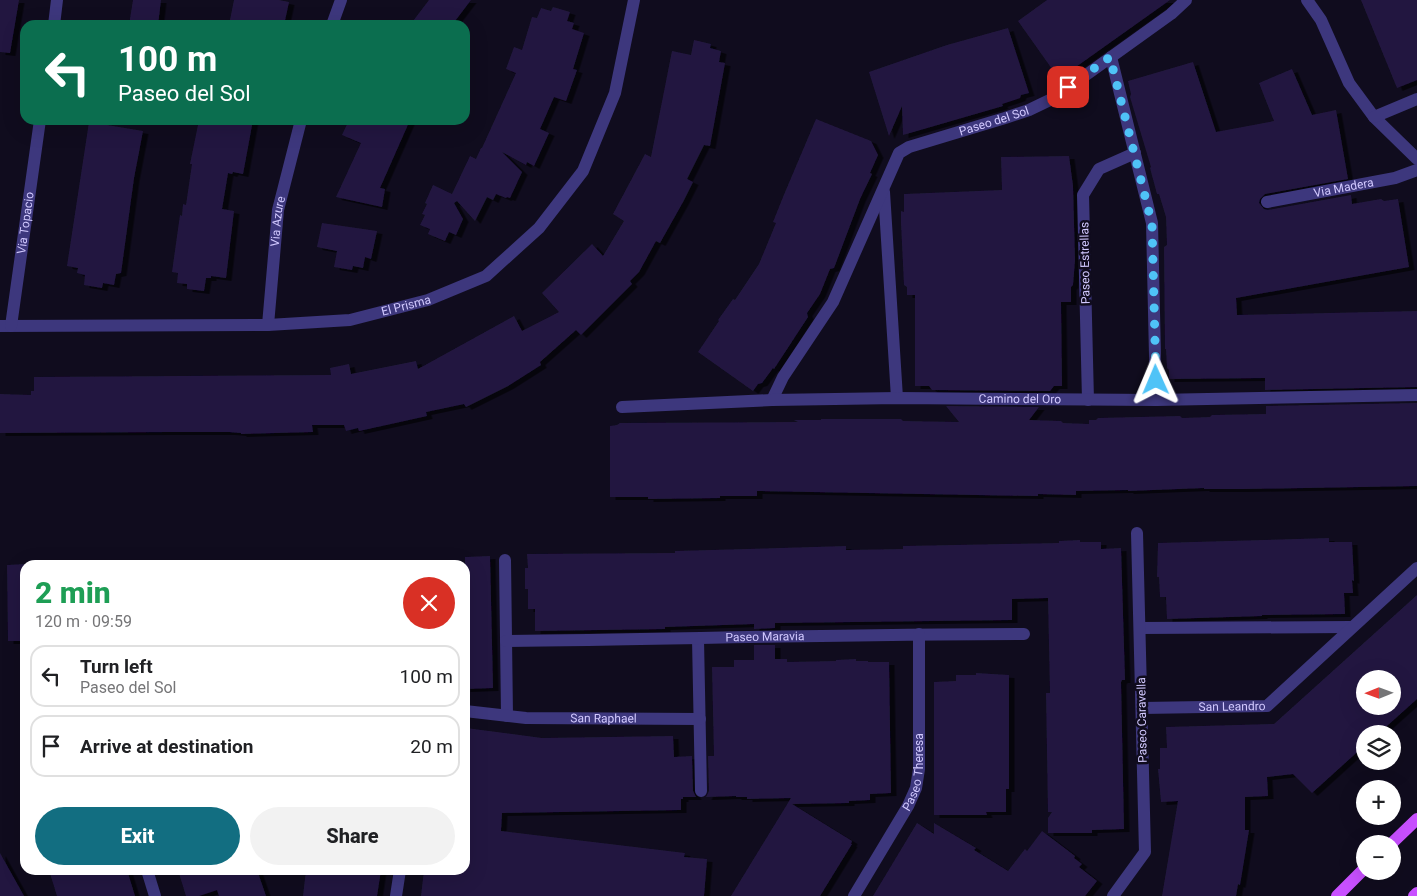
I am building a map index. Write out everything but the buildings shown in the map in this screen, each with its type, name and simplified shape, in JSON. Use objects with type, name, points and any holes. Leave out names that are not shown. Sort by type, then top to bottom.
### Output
[{"type":"main road","points":[[1400,835],[1417,819]]},
{"type":"main road","points":[[1337,896],[1356,877]]},
{"type":"main road","points":[[1414,896],[1417,893]]},
{"type":"street","points":[[55,20],[58,0]]},
{"type":"street","points":[[334,20],[341,0]]},
{"type":"street","name":"El Prisma","points":[[5,326],[268,325],[350,320],[428,300],[486,276],[539,228],[583,171],[615,93],[634,0]]},
{"type":"street","name":"Paseo del Sol","points":[[772,400],[783,377],[833,302],[884,189],[894,162],[900,153],[904,150],[1029,110],[1054,98],[1171,14],[1186,0]]},
{"type":"street","points":[[1307,0],[1321,20],[1349,83],[1374,117],[1417,159]]},
{"type":"street","points":[[1110,57],[1152,224],[1156,400]]},
{"type":"street","points":[[1374,117],[1417,99]]},
{"type":"street","name":"Via Topacio","points":[[5,326],[39,125]]},
{"type":"street","name":"Via Azure","points":[[268,325],[278,210],[299,125]]},
{"type":"street","name":"Paseo Estrellas","points":[[1088,400],[1083,195],[1100,169],[1135,153]]},
{"type":"street","name":"Via Madera","points":[[1268,202],[1395,178],[1417,170]]},
{"type":"street","name":"Paseo del Sol","points":[[884,189],[897,398]]},
{"type":"street","name":"Camino del Oro","points":[[622,408],[772,400],[897,398],[1156,400],[1417,395]]},
{"type":"street","name":"Paseo Caravella","points":[[1113,896],[1145,852],[1137,533]]},
{"type":"street","points":[[505,560],[507,716]]},
{"type":"street","name":"San Leandro","points":[[1142,708],[1267,706],[1417,568]]},
{"type":"street","points":[[1140,628],[1351,627]]},
{"type":"street","name":"Paseo Theresa","points":[[854,896],[908,806],[916,788],[919,769],[919,634]]},
{"type":"street","name":"Paseo Maravia","points":[[506,641],[1024,634]]},
{"type":"street","points":[[698,639],[701,791]]},
{"type":"street","name":"San Raphael","points":[[470,712],[526,718],[700,719]]},
{"type":"street","points":[[149,875],[155,896]]},
{"type":"street","points":[[396,896],[399,875]]},
{"type":"route","points":[[1068,87],[1110,57],[1152,224],[1156,380]]}]
